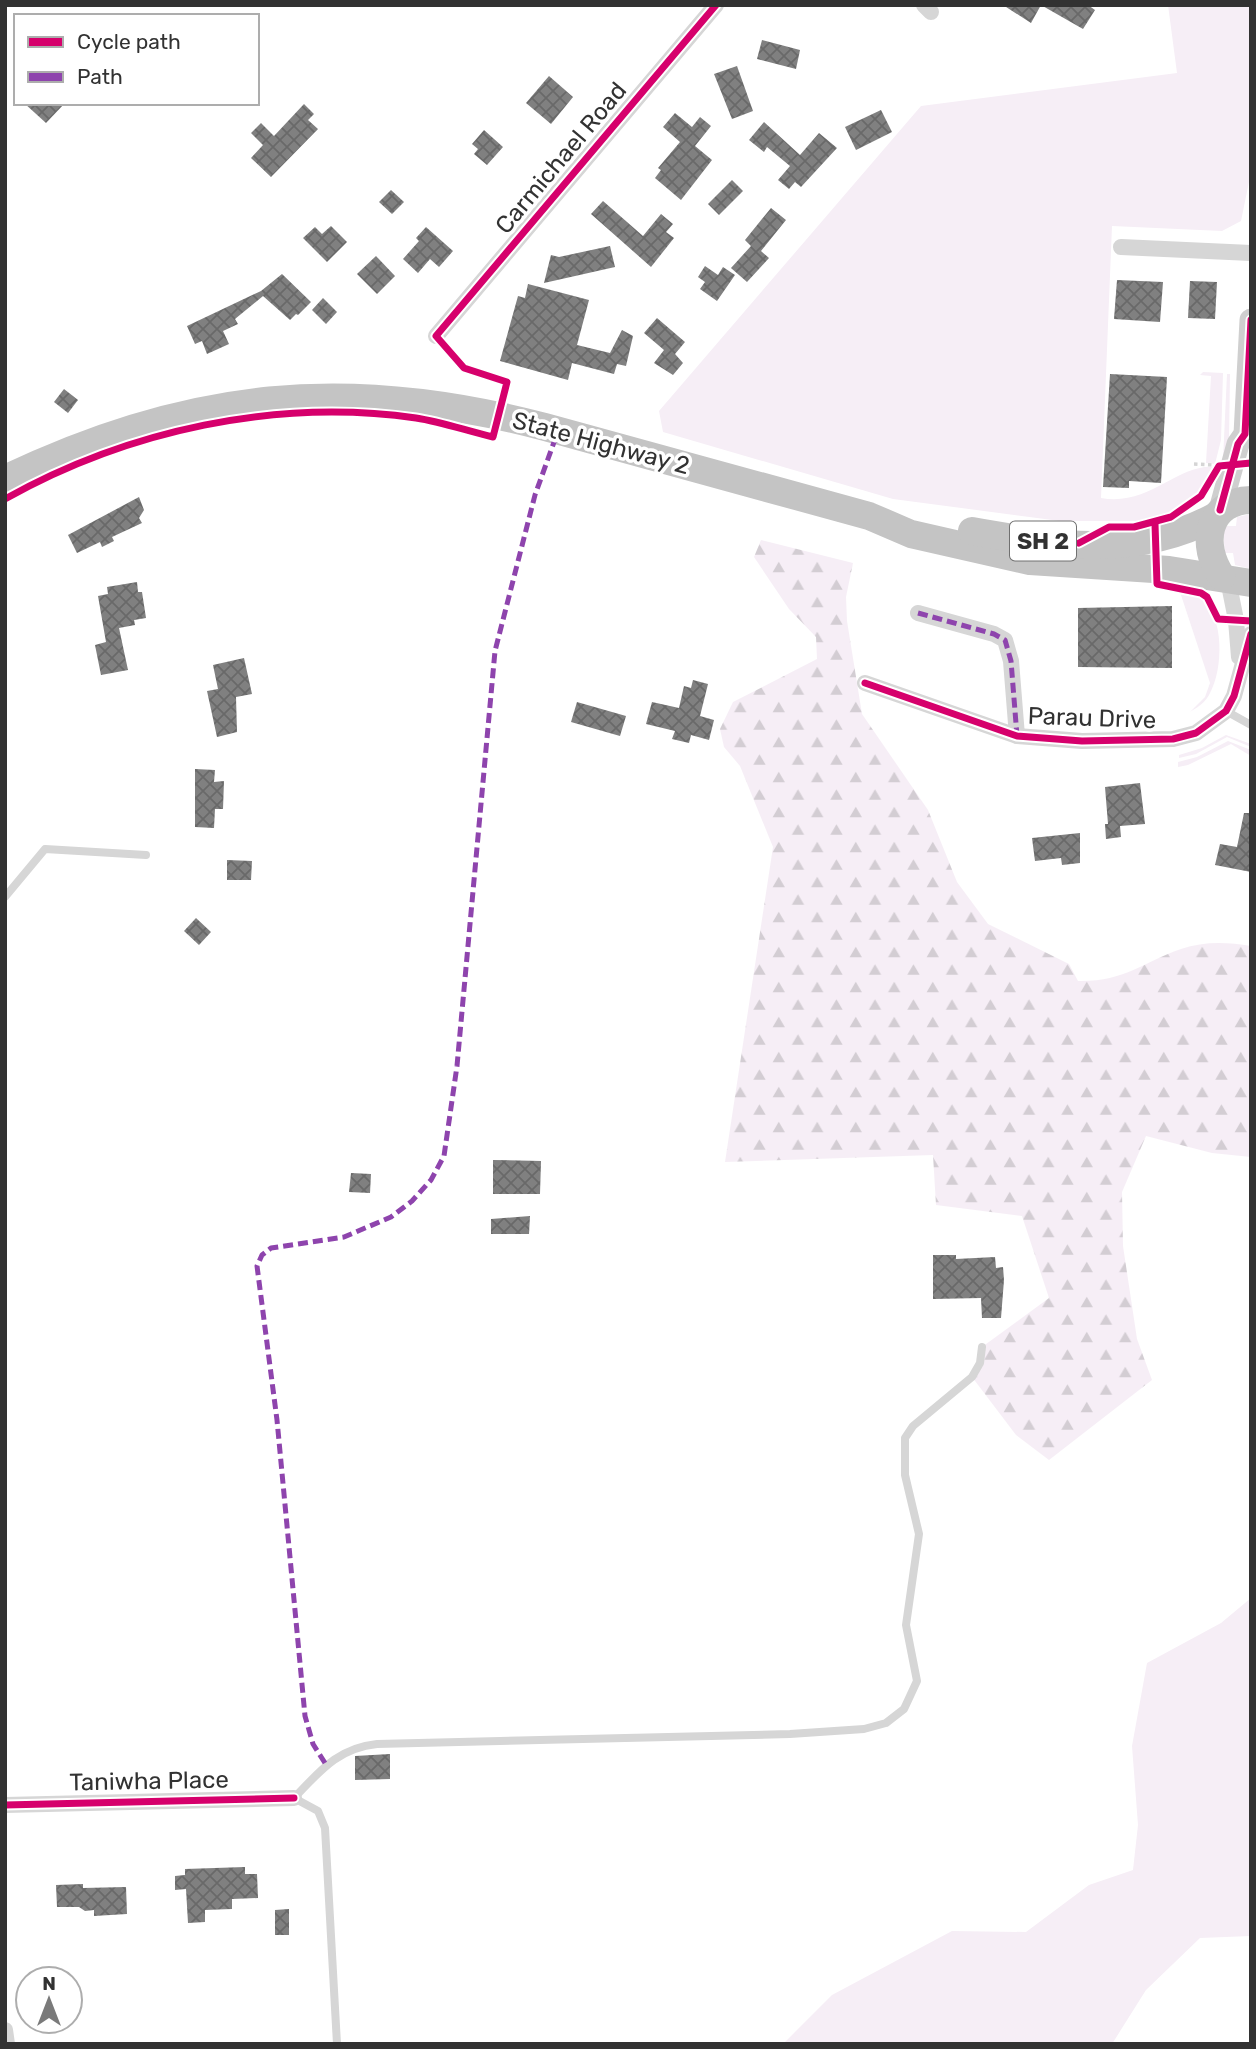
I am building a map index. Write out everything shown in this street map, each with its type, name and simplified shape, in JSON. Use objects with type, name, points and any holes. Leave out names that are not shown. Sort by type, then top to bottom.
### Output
[{"type":"highway","name":"State Highway 2","points":[[5,479],[104,436],[148,422],[240,403],[341,397],[414,401],[499,415],[869,516],[1014,538],[1100,545],[1167,538],[1217,513]]},
{"type":"highway","name":"SH 2","points":[[1217,513],[1236,502],[1251,500]]},
{"type":"highway","points":[[1217,513],[1210,530],[1210,554],[1233,580]]},
{"type":"highway","name":"State Highway 2","points":[[869,516],[911,534],[1030,561],[1169,570],[1233,580]]},
{"type":"street","name":"Carmichael Road","points":[[436,336],[716,5]]},
{"type":"street","points":[[1121,247],[1251,253]]},
{"type":"street","points":[[1217,513],[1238,444],[1248,439],[1251,320]]},
{"type":"street","points":[[1233,580],[1241,663]]},
{"type":"street","points":[[918,613],[994,634],[1005,640],[1011,661],[1017,736]]},
{"type":"street","points":[[1226,711],[1234,696],[1251,634]]},
{"type":"street","name":"Parau Drive","points":[[864,683],[1017,736],[1082,741],[1173,739],[1201,730],[1226,711]]},
{"type":"street","name":"Taniwha Place","points":[[5,1805],[294,1798]]},
{"type":"street","points":[[5,2029],[6,2044]]},
{"type":"lane","points":[[1226,711],[1251,725]]},
{"type":"lane","points":[[5,897],[45,849],[146,855]]},
{"type":"lane","points":[[337,2044],[325,1828],[318,1811],[294,1798],[325,1763],[362,1746],[790,1734],[864,1729],[886,1723],[905,1709],[917,1681],[906,1625],[919,1534],[905,1475],[905,1438],[913,1426],[972,1377],[980,1363],[982,1347]]},
{"type":"path","points":[[1194,464],[1219,466],[1214,477]]},
{"type":"green space","points":[[1168,5],[1251,5],[1251,172],[1241,221],[1222,231],[1112,226],[1101,498],[1134,496],[1188,471],[1215,467],[1196,496],[1168,515],[1151,521],[1060,521],[893,499],[663,432],[659,411],[921,106],[1177,73]]},
{"type":"green space","points":[[1203,372],[1223,373],[1221,440],[1215,464],[1206,463],[1211,376],[1200,375]]},
{"type":"green space","points":[[1227,374],[1230,374],[1229,439],[1223,460]]},
{"type":"green space","points":[[1251,514],[1251,569],[1235,565],[1233,553],[1225,553],[1223,532],[1227,526],[1236,526],[1237,517]]},
{"type":"green space","points":[[761,540],[853,563],[846,597],[847,621],[862,714],[928,810],[957,882],[988,924],[1069,964],[1078,981],[1120,975],[1167,954],[1207,943],[1251,946],[1251,1157],[1212,1153],[1146,1136],[1122,1192],[1123,1246],[1137,1339],[1152,1380],[1049,1460],[1016,1435],[972,1377],[982,1347],[1049,1298],[1022,1216],[936,1205],[933,1155],[725,1162],[773,847],[740,766],[724,747],[720,729],[733,702],[817,659],[816,637],[789,609],[754,557]]},
{"type":"green space","points":[[1180,592],[1199,597],[1209,606],[1218,630],[1219,658],[1214,683],[1206,699],[1190,712],[1205,697],[1210,683]]},
{"type":"green space","points":[[1226,735],[1251,744],[1251,747],[1227,737],[1196,754],[1179,758],[1179,755],[1202,748]]},
{"type":"green space","points":[[1228,741],[1251,750],[1251,756],[1231,744],[1188,765],[1178,767],[1178,762],[1197,757]]},
{"type":"green space","points":[[1251,1598],[1251,1936],[1200,1938],[1146,1990],[1112,2044],[783,2044],[832,1995],[952,1931],[1026,1932],[1089,1885],[1133,1870],[1138,1825],[1132,1746],[1147,1663],[1221,1623]]},
{"type":"building","points":[[1003,5],[1041,5],[1031,23]]},
{"type":"building","points":[[1041,5],[1088,5],[1095,10],[1083,29]]},
{"type":"building","points":[[762,40],[800,50],[796,69],[757,59]]},
{"type":"building","points":[[737,66],[753,111],[732,119],[714,74]]},
{"type":"building","points":[[549,76],[573,97],[551,124],[526,103]]},
{"type":"building","points":[[304,104],[314,114],[308,120],[318,129],[271,177],[251,158],[263,145],[251,133],[261,123],[274,136]]},
{"type":"building","points":[[26,105],[63,105],[46,123]]},
{"type":"building","points":[[881,110],[892,132],[856,150],[845,127]]},
{"type":"building","points":[[675,113],[692,127],[700,117],[711,126],[695,146],[712,160],[681,200],[655,178],[661,170],[658,168],[680,142],[663,127]]},
{"type":"building","points":[[764,122],[800,155],[819,133],[837,148],[801,187],[795,182],[789,189],[778,180],[790,166],[767,147],[764,152],[749,140]]},
{"type":"building","points":[[484,130],[503,147],[487,165],[474,154],[478,149],[472,144]]},
{"type":"building","points":[[732,180],[743,191],[719,215],[708,204]]},
{"type":"building","points":[[391,190],[404,202],[392,214],[379,202]]},
{"type":"building","points":[[603,201],[643,236],[661,214],[673,224],[666,232],[674,238],[651,267],[591,214]]},
{"type":"building","points":[[771,208],[786,220],[761,251],[769,258],[747,282],[731,268],[751,246],[745,240]]},
{"type":"building","points":[[331,226],[347,242],[327,262],[303,238],[315,227],[322,234]]},
{"type":"building","points":[[426,227],[453,251],[439,267],[430,259],[418,273],[403,259],[419,241],[416,238]]},
{"type":"building","points":[[610,246],[615,267],[544,283],[551,255],[559,257]]},
{"type":"building","points":[[376,256],[395,276],[377,294],[357,274]]},
{"type":"building","points":[[705,266],[718,275],[723,267],[735,275],[717,301],[700,289],[705,282],[698,277]]},
{"type":"building","points":[[282,274],[311,302],[298,315],[290,320],[263,296],[235,319],[238,324],[223,331],[229,344],[207,354],[202,341],[195,344],[187,326],[261,291]]},
{"type":"building","points":[[1117,280],[1163,282],[1160,322],[1114,319]]},
{"type":"building","points":[[1190,281],[1217,282],[1215,319],[1188,318]]},
{"type":"building","points":[[528,284],[589,300],[577,345],[610,353],[622,330],[633,336],[626,366],[617,364],[614,374],[572,363],[568,380],[500,361],[518,296],[525,298]]},
{"type":"building","points":[[323,298],[337,312],[326,324],[312,310]]},
{"type":"building","points":[[657,318],[685,342],[675,354],[683,363],[673,375],[654,363],[664,350],[644,333]]},
{"type":"building","points":[[1110,374],[1167,377],[1161,483],[1129,481],[1129,488],[1103,487]]},
{"type":"building","points":[[64,389],[78,400],[68,413],[54,402]]},
{"type":"building","points":[[139,497],[144,510],[139,518],[142,523],[112,537],[114,541],[102,547],[100,542],[77,553],[68,535]]},
{"type":"building","points":[[137,582],[138,592],[142,592],[146,618],[134,620],[135,625],[119,628],[128,670],[101,675],[95,645],[106,642],[98,596],[108,594],[107,587]]},
{"type":"building","points":[[1172,606],[1172,668],[1078,667],[1078,608]]},
{"type":"building","points":[[244,658],[252,694],[236,697],[237,732],[217,737],[207,691],[218,689],[213,665]]},
{"type":"building","points":[[693,680],[708,684],[700,716],[714,720],[709,740],[691,735],[689,743],[672,739],[675,731],[646,724],[652,702],[679,708],[684,686],[691,688]]},
{"type":"building","points":[[577,702],[626,716],[620,736],[571,722]]},
{"type":"building","points":[[195,769],[215,770],[214,782],[224,781],[223,809],[215,809],[214,828],[195,827]]},
{"type":"building","points":[[1140,783],[1145,824],[1120,826],[1121,837],[1106,839],[1105,824],[1108,824],[1105,787]]},
{"type":"building","points":[[1244,813],[1251,813],[1251,872],[1215,865],[1220,844],[1237,847]]},
{"type":"building","points":[[1080,833],[1080,863],[1062,865],[1061,858],[1035,861],[1032,838]]},
{"type":"building","points":[[227,860],[252,861],[251,880],[227,880]]},
{"type":"building","points":[[196,918],[211,932],[199,945],[184,931]]},
{"type":"building","points":[[493,1160],[541,1161],[540,1194],[493,1194]]},
{"type":"building","points":[[351,1173],[371,1174],[370,1193],[349,1192]]},
{"type":"building","points":[[530,1216],[529,1234],[491,1234],[491,1219]]},
{"type":"building","points":[[933,1255],[956,1255],[956,1259],[995,1257],[996,1268],[1003,1267],[1001,1318],[982,1318],[981,1298],[933,1299]]},
{"type":"building","points":[[390,1754],[390,1779],[355,1780],[355,1756]]},
{"type":"building","points":[[245,1867],[245,1874],[257,1874],[258,1898],[232,1899],[232,1909],[205,1910],[205,1922],[188,1923],[186,1889],[175,1890],[175,1876],[185,1875],[185,1869]]},
{"type":"building","points":[[83,1884],[83,1888],[126,1887],[127,1914],[94,1916],[94,1910],[57,1907],[56,1885]]},
{"type":"building","points":[[289,1909],[289,1935],[275,1935],[275,1910]]},
{"type":"marked path","points":[[325,1763],[313,1744],[305,1716],[277,1420],[257,1266],[262,1255],[271,1248],[344,1237],[391,1217],[412,1201],[431,1180],[444,1156],[457,1066],[495,651],[535,495],[558,431]]},
{"type":"marked path","points":[[918,613],[994,634],[1005,640],[1011,661],[1017,736]]},
{"type":"cycle path","points":[[5,499],[101,454],[204,425],[257,417],[363,413],[416,418],[493,437],[507,382],[464,368],[436,336],[716,5]]},
{"type":"cycle path","points":[[1220,510],[1238,444],[1245,434],[1251,320]]},
{"type":"cycle path","points":[[1079,543],[1109,527],[1134,527],[1171,517],[1201,496],[1219,466],[1251,463]]},
{"type":"cycle path","points":[[1155,524],[1157,584],[1201,593],[1207,597],[1218,619],[1251,621]]},
{"type":"cycle path","points":[[865,683],[1017,736],[1082,741],[1173,739],[1196,733],[1226,711],[1234,696],[1251,634]]},
{"type":"cycle path","points":[[5,1805],[294,1798]]}]
